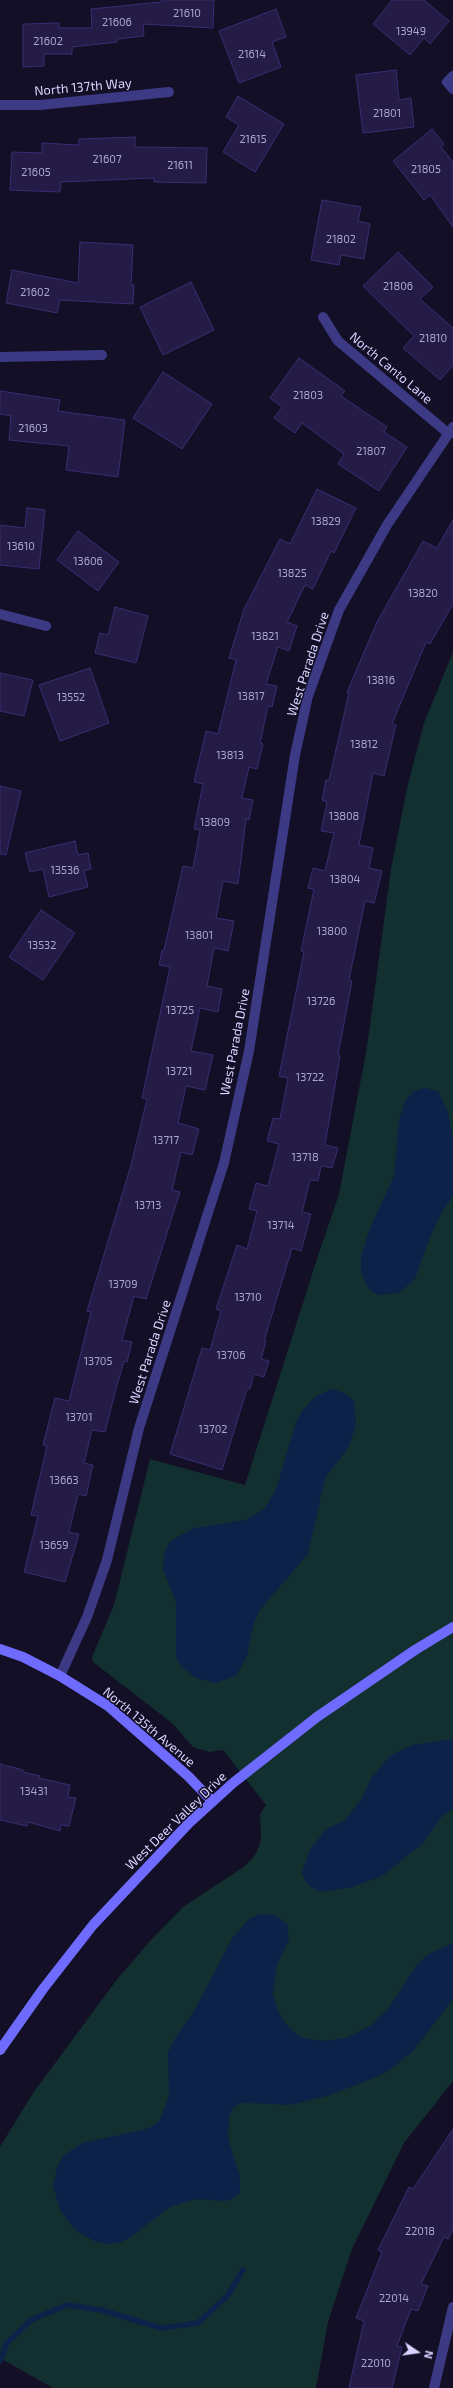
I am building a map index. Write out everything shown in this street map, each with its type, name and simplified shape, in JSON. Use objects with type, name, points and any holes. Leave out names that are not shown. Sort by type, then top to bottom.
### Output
[{"type":"street","name":"North 137th Way","points":[[0,105],[40,105],[168,92]]},
{"type":"street","name":"North Canto Lane","points":[[323,317],[338,341],[451,430]]},
{"type":"street","points":[[0,357],[102,355]]},
{"type":"street","name":"West Parada Drive","points":[[60,1676],[87,1617],[107,1560],[139,1428],[224,1163],[249,1051],[295,755],[308,696],[339,610],[387,526],[451,430]]},
{"type":"street","points":[[0,614],[46,626]]},
{"type":"street","name":"West Deer Valley Drive","points":[[0,2050],[43,1990],[93,1925],[189,1822],[212,1801],[317,1717],[375,1676],[453,1627]]},
{"type":"street","name":"North 135th Avenue","points":[[0,1649],[24,1657],[60,1676],[108,1706],[188,1776],[212,1801]]},
{"type":"street","points":[[434,2388],[453,2307]]},
{"type":"green space","points":[[453,652],[453,2081],[404,2143],[352,2249],[328,2322],[316,2388],[53,2388],[0,2358],[0,2147],[33,2093],[118,1978],[151,1940],[183,1907],[242,1868],[252,1859],[261,1840],[260,1814],[266,1805],[223,1750],[209,1752],[193,1747],[173,1724],[93,1662],[92,1657],[114,1605],[150,1459],[245,1485],[339,1194],[367,1047],[391,869],[407,788],[424,723]]},
{"type":"water","points":[[424,1088],[438,1091],[448,1112],[453,1139],[453,1196],[442,1212],[430,1237],[415,1279],[399,1293],[379,1295],[370,1290],[366,1284],[361,1272],[361,1255],[371,1226],[394,1176],[399,1120],[405,1101],[414,1091]]},
{"type":"water","points":[[333,1389],[347,1394],[354,1402],[356,1425],[348,1448],[325,1478],[308,1554],[259,1611],[253,1626],[247,1656],[236,1676],[216,1683],[196,1678],[181,1666],[176,1657],[176,1603],[163,1569],[165,1550],[172,1540],[194,1528],[246,1520],[264,1509],[276,1489],[296,1422],[302,1411],[316,1396]]},
{"type":"water","points":[[453,1739],[453,1809],[443,1815],[423,1843],[384,1875],[353,1887],[319,1892],[307,1884],[302,1873],[309,1851],[325,1830],[345,1820],[362,1798],[371,1778],[391,1755],[413,1745]]},
{"type":"water","points":[[260,1914],[275,1915],[287,1924],[289,1939],[277,1965],[273,1994],[279,2013],[285,2023],[300,2037],[321,2041],[346,2038],[370,2026],[388,2009],[416,1966],[427,1955],[453,1943],[453,1999],[413,2051],[390,2070],[374,2078],[327,2096],[289,2105],[241,2103],[233,2108],[229,2117],[228,2138],[240,2177],[240,2193],[234,2198],[226,2201],[196,2199],[185,2202],[170,2207],[128,2239],[118,2243],[106,2244],[94,2241],[75,2230],[60,2210],[53,2186],[57,2167],[63,2156],[82,2143],[143,2130],[153,2126],[160,2120],[169,2096],[168,2052],[174,2040],[195,2009],[233,1937],[249,1919]]},
{"type":"building","points":[[162,0],[214,0],[213,28],[143,24],[144,36],[117,39],[117,42],[72,47],[72,54],[44,54],[44,66],[23,67],[23,24],[59,23],[59,28],[92,28],[91,9],[161,2]]},
{"type":"building","points":[[392,0],[424,0],[449,21],[430,44],[424,38],[410,55],[373,24]]},
{"type":"building","points":[[276,9],[286,37],[272,42],[281,67],[239,83],[219,31]]},
{"type":"building","points":[[396,70],[399,100],[411,98],[414,127],[363,133],[356,75]]},
{"type":"building","points":[[238,96],[284,124],[255,172],[223,152],[239,125],[226,117]]},
{"type":"building","points":[[432,129],[444,144],[441,147],[453,162],[453,227],[430,195],[424,200],[393,161]]},
{"type":"building","points":[[135,137],[135,147],[207,148],[206,183],[154,182],[154,178],[61,182],[60,192],[10,190],[12,152],[42,153],[42,143],[79,145],[79,139]]},
{"type":"building","points":[[322,200],[361,207],[358,221],[370,224],[364,259],[341,255],[339,265],[311,260]]},
{"type":"building","points":[[80,242],[133,245],[131,285],[134,285],[133,304],[60,300],[57,313],[6,303],[12,270],[78,283]]},
{"type":"building","points":[[398,252],[433,287],[420,299],[453,328],[453,365],[440,380],[403,348],[414,336],[363,286]]},
{"type":"building","points":[[191,282],[214,330],[163,355],[140,307]]},
{"type":"building","points":[[299,358],[345,391],[341,396],[387,427],[384,432],[407,447],[379,491],[338,464],[344,454],[302,423],[295,433],[274,418],[282,407],[270,398]]},
{"type":"building","points":[[163,372],[212,404],[182,449],[133,418]]},
{"type":"building","points":[[0,391],[60,400],[58,411],[125,420],[118,477],[66,470],[69,446],[9,440],[11,416],[0,414]]},
{"type":"building","points":[[317,489],[356,508],[334,553],[331,551],[313,589],[305,585],[287,622],[297,626],[289,651],[278,647],[266,684],[277,686],[272,707],[268,706],[260,743],[263,744],[257,769],[249,767],[242,798],[253,800],[249,820],[246,819],[238,884],[223,881],[216,918],[234,921],[228,951],[214,948],[207,986],[222,989],[218,1012],[200,1008],[191,1051],[213,1055],[205,1090],[186,1086],[178,1123],[199,1129],[192,1155],[181,1152],[172,1190],[180,1192],[146,1299],[134,1296],[122,1340],[132,1342],[127,1362],[124,1361],[105,1432],[92,1430],[84,1463],[93,1465],[86,1496],[78,1494],[69,1532],[79,1534],[65,1582],[24,1572],[38,1516],[31,1515],[47,1446],[43,1445],[55,1398],[69,1401],[91,1312],[87,1311],[131,1165],[147,1099],[142,1098],[170,967],[159,965],[162,950],[164,950],[183,866],[193,868],[200,830],[194,829],[203,784],[194,782],[206,731],[218,734],[236,660],[229,658],[244,609],[280,539],[290,544]]},
{"type":"building","points":[[27,508],[45,510],[39,569],[0,565],[0,525],[25,528]]},
{"type":"building","points":[[453,520],[453,604],[430,644],[426,642],[392,724],[396,725],[384,776],[373,773],[359,845],[373,848],[369,868],[382,871],[374,903],[365,901],[349,980],[352,981],[338,1055],[340,1056],[325,1145],[338,1148],[332,1168],[321,1166],[318,1181],[310,1180],[302,1212],[311,1214],[301,1251],[292,1248],[264,1341],[266,1341],[261,1359],[269,1361],[264,1377],[254,1374],[250,1389],[247,1389],[222,1470],[170,1454],[202,1348],[210,1350],[221,1311],[216,1309],[237,1245],[247,1249],[257,1211],[249,1209],[256,1183],[268,1186],[279,1144],[267,1141],[273,1118],[280,1119],[288,1078],[279,1076],[304,952],[301,951],[314,889],[308,888],[313,868],[325,871],[334,833],[321,831],[327,802],[322,800],[326,780],[329,780],[349,693],[347,692],[377,622],[423,541],[437,548]]},
{"type":"building","points":[[78,531],[119,562],[98,591],[57,560]]},
{"type":"building","points":[[115,607],[148,616],[136,663],[95,653],[100,633],[108,635]]},
{"type":"building","points":[[90,668],[109,723],[60,741],[39,685]]},
{"type":"building","points":[[0,673],[33,680],[24,716],[0,711]]},
{"type":"building","points":[[0,786],[21,791],[6,855],[0,854]]},
{"type":"building","points":[[75,841],[78,855],[88,853],[91,869],[84,871],[88,887],[49,897],[43,869],[30,872],[25,853]]},
{"type":"building","points":[[41,910],[75,933],[43,980],[9,957]]},
{"type":"building","points":[[0,1764],[40,1776],[39,1778],[70,1785],[68,1797],[76,1798],[69,1826],[61,1825],[60,1831],[28,1822],[27,1826],[0,1820]]},
{"type":"building","points":[[453,2129],[453,2230],[448,2239],[444,2237],[421,2284],[428,2286],[418,2311],[411,2309],[397,2346],[402,2347],[392,2388],[349,2388],[364,2321],[356,2318],[382,2252],[378,2250],[409,2187],[413,2189]]},
{"type":"waterway","points":[[0,2361],[7,2343],[31,2320],[67,2305],[101,2310],[161,2328],[198,2323],[228,2295],[243,2270]]}]
